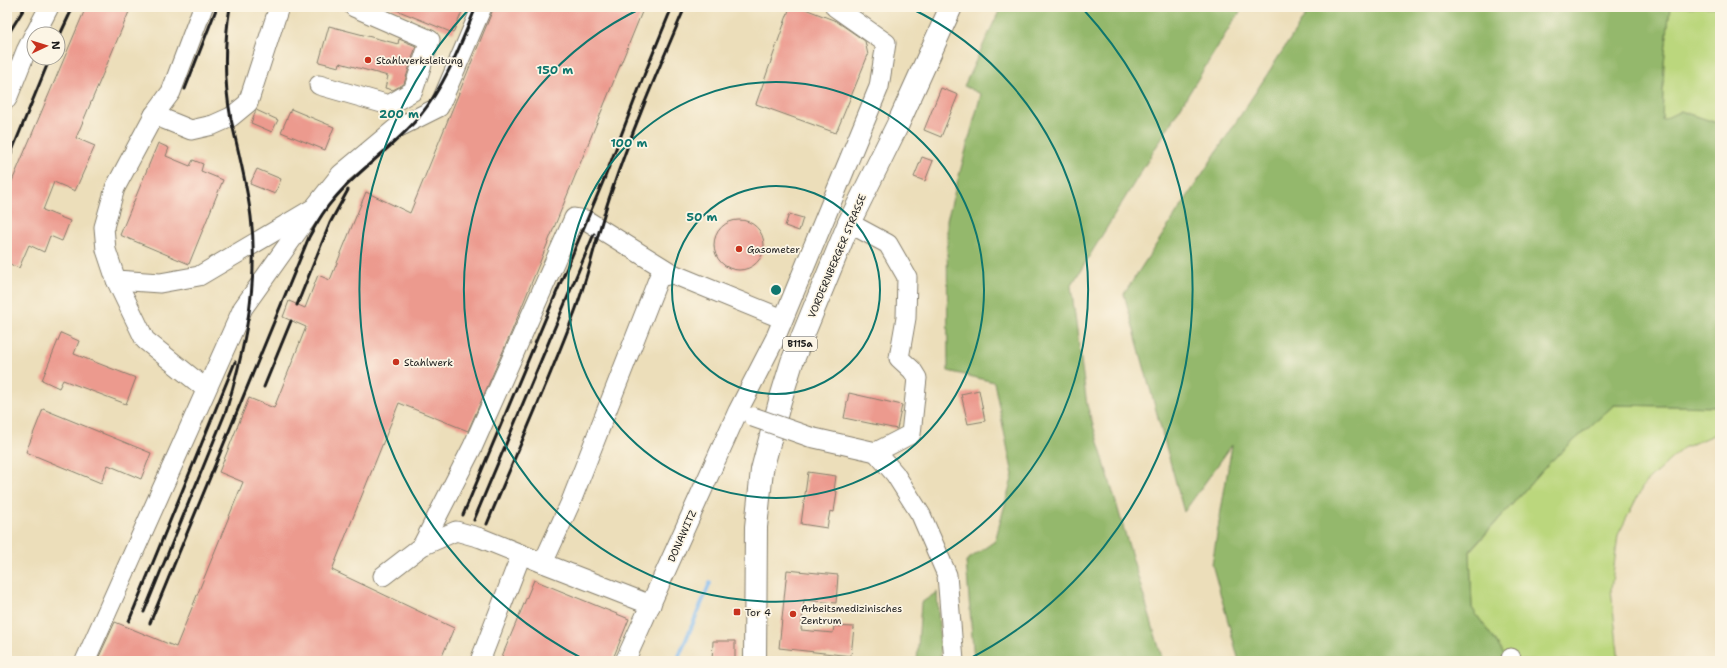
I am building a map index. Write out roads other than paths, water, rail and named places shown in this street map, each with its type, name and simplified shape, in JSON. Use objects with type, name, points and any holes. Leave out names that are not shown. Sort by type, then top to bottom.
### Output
[{"type":"main road","name":"VORDERNBERGER STRASSE","points":[[755,661],[756,527],[762,470],[780,401],[792,362],[849,223],[898,124],[951,7]]},
{"type":"lane","points":[[39,26],[49,7]]},
{"type":"lane","points":[[203,7],[171,92],[154,115],[116,188],[104,228],[106,250],[116,280],[145,340],[206,388]]},
{"type":"lane","points":[[154,115],[191,130],[213,126],[231,117],[248,103],[279,7]]},
{"type":"lane","points":[[319,85],[389,105],[413,91],[430,40],[354,7]]},
{"type":"lane","points":[[85,661],[243,308],[314,208],[341,174],[395,129],[439,107],[482,7]]},
{"type":"lane","name":"DONAWITZ","points":[[625,661],[745,414],[879,87],[886,42],[835,7]]},
{"type":"lane","points":[[7,99],[26,51]]},
{"type":"lane","points":[[389,105],[395,129]]},
{"type":"lane","points":[[116,280],[160,283],[199,276],[314,208]]},
{"type":"lane","points":[[422,546],[473,446],[574,218],[586,220],[673,274],[783,319]]},
{"type":"lane","points":[[849,223],[888,244],[907,277],[906,318],[899,358],[912,370],[917,378],[911,434],[876,452]]},
{"type":"lane","points":[[543,563],[570,504],[659,277],[673,274]]},
{"type":"lane","points":[[745,414],[810,437],[876,452],[895,474],[921,514],[947,575],[954,661]]},
{"type":"lane","points":[[383,576],[422,546],[456,531],[481,538],[651,605]]},
{"type":"lane","points":[[480,661],[521,555]]},
{"type":"waterway","points":[[677,661],[710,583]]},
{"type":"railway","points":[[7,36],[25,7]]},
{"type":"railway","points":[[64,26],[73,7]]},
{"type":"railway","points":[[185,89],[217,7]]},
{"type":"railway","points":[[144,612],[226,411],[239,364],[249,315],[252,290],[253,241],[247,192],[231,119],[227,91],[226,49],[230,7]]},
{"type":"railway","points":[[150,623],[309,237],[317,222],[334,199],[354,178],[409,128],[429,104],[452,64],[476,7]]},
{"type":"railway","points":[[463,515],[605,177],[672,7]]},
{"type":"railway","points":[[487,524],[564,341],[584,284],[619,169],[646,99],[685,7]]},
{"type":"railway","points":[[7,163],[47,66]]},
{"type":"railway","points":[[297,305],[330,223],[348,190]]},
{"type":"railway","points":[[474,520],[594,234]]},
{"type":"railway","points":[[264,387],[291,321]]},
{"type":"railway","points":[[129,621],[235,362]]},
{"type":"place","name":"Stahlwerksleitung","points":[[368,60]]},
{"type":"place","name":"Gasometer","points":[[739,249]]},
{"type":"place","name":"Stahlwerk","points":[[396,362]]},
{"type":"place","name":"Tor 4","points":[[737,612]]},
{"type":"place","name":"Arbeitsmedizinisches Zentrum","points":[[793,614]]}]
